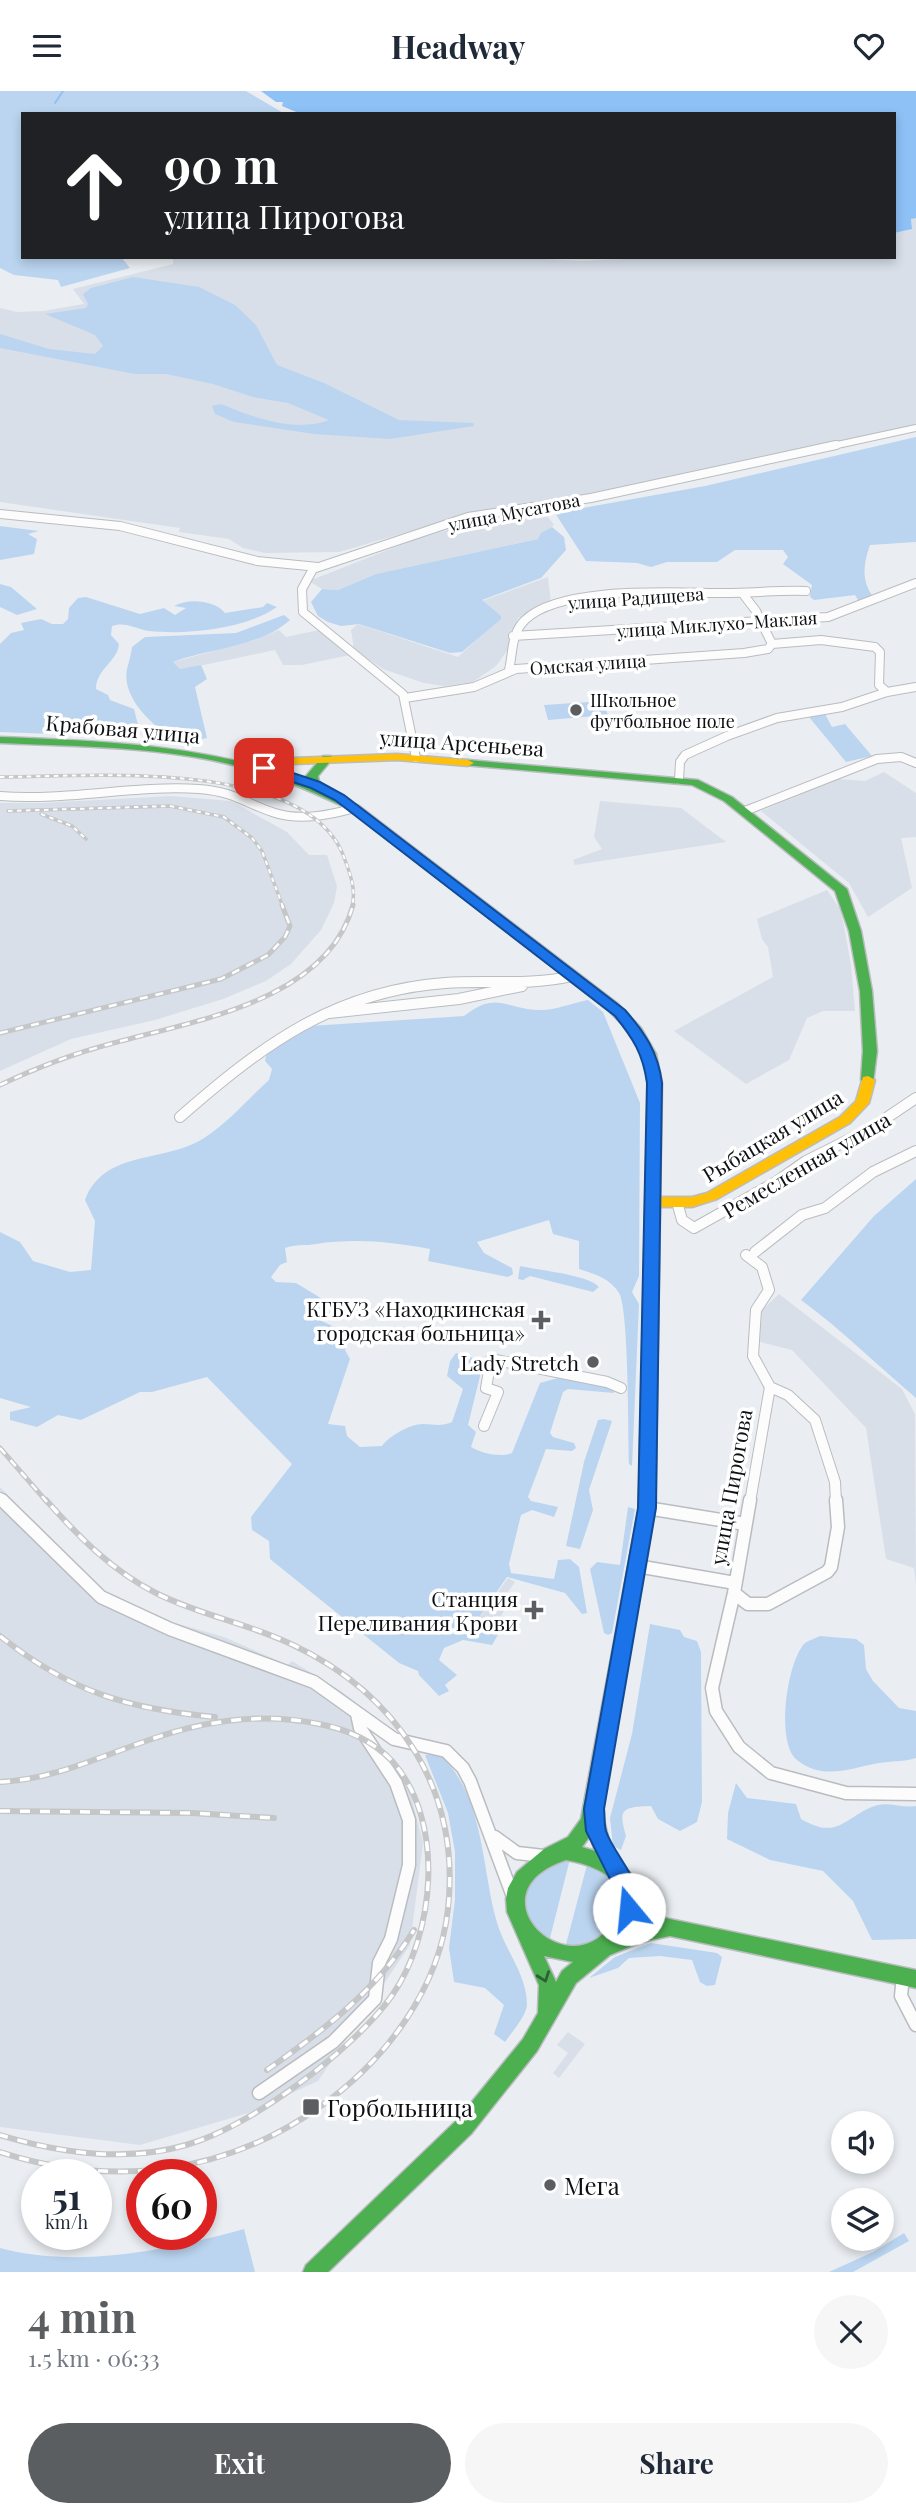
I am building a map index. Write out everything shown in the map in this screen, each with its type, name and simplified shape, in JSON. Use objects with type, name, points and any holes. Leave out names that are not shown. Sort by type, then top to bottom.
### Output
[{"type":"main road","name":"Крабовая улица","points":[[0,740],[155,749],[242,763]]},
{"type":"main road","name":"улица Арсеньева","points":[[242,763],[327,758],[416,758],[679,780],[710,787],[745,811]]},
{"type":"main road","points":[[315,785],[312,776],[327,758]]},
{"type":"main road","points":[[242,763],[315,785],[355,808],[620,1013],[638,1033],[649,1054],[655,1083],[647,1508],[589,1822],[581,1839],[524,1873],[516,1887],[514,1905],[518,1923],[548,1985],[548,2010],[538,2034]]},
{"type":"main road","name":"Рыбацкая улица","points":[[653,1202],[707,1198],[736,1184],[845,1120],[856,1112],[866,1095],[869,1033],[856,937],[847,899],[827,876],[745,811]]},
{"type":"main road","points":[[595,1797],[596,1831],[640,1916],[674,1929],[909,1977]]},
{"type":"main road","points":[[551,1855],[566,1852],[598,1859],[620,1877]]},
{"type":"main road","points":[[313,2272],[464,2127],[516,2066],[538,2034],[569,1977],[617,1938],[627,1919],[628,1892]]},
{"type":"main road","points":[[518,1923],[528,1937],[555,1953],[573,1956],[640,1934],[674,1929]]},
{"type":"street","name":"улица Мусатова","points":[[318,566],[468,517],[591,498],[916,428]]},
{"type":"street","points":[[0,514],[120,526],[257,561],[318,566]]},
{"type":"street","points":[[318,566],[305,577],[301,595],[303,612],[341,646],[376,670],[405,698],[408,728],[416,758]]},
{"type":"street","name":"улица Миклухо-Маклая","points":[[513,636],[828,617],[915,583]]},
{"type":"street","name":"улица Радищева","points":[[513,636],[529,615],[558,603],[627,595],[806,591]]},
{"type":"street","points":[[743,594],[772,644]]},
{"type":"street","points":[[509,670],[513,636]]},
{"type":"street","name":"Омская улица","points":[[405,698],[468,688],[509,670],[744,653],[768,649],[772,644],[821,640],[875,647],[880,652],[879,685],[887,692]]},
{"type":"street","points":[[679,780],[680,762],[685,755],[719,739],[777,717],[842,706],[887,692],[916,687]]},
{"type":"street","points":[[745,811],[877,759],[901,757],[916,762]]},
{"type":"street","points":[[0,796],[65,796],[187,789],[240,796],[272,812],[292,816],[355,808]]},
{"type":"street","points":[[180,1117],[245,1059],[314,1015],[399,987],[524,982],[572,976]]},
{"type":"street","points":[[314,1015],[458,999],[495,993],[522,986],[524,982]]},
{"type":"street","name":"Ремесленная улица","points":[[677,1202],[682,1220],[694,1228],[776,1182],[806,1161],[861,1134],[916,1098]]},
{"type":"street","name":"улица Пирогова","points":[[734,1588],[748,1604],[768,1604],[793,1588],[827,1572],[831,1567],[838,1527],[835,1482],[815,1420],[788,1395],[770,1387],[753,1356],[756,1347],[753,1330],[756,1310],[769,1290],[762,1267],[750,1254],[802,1215],[824,1208],[873,1172],[911,1154]]},
{"type":"street","points":[[484,1426],[498,1392],[485,1388],[491,1359],[607,1382],[621,1388]]},
{"type":"street","name":"улица Пирогова","points":[[770,1387],[734,1588],[712,1688],[716,1711],[739,1747],[771,1773],[846,1793],[916,1794]]},
{"type":"street","points":[[0,1498],[102,1597],[170,1629],[314,1682],[394,1739],[446,1751],[463,1768],[488,1825],[514,1905]]},
{"type":"street","points":[[647,1508],[745,1524]]},
{"type":"street","points":[[637,1566],[734,1588]]},
{"type":"street","points":[[259,2093],[333,2042],[375,1999],[379,1963],[391,1939],[409,1865],[409,1820],[396,1783],[360,1728],[357,1714]]},
{"type":"street","points":[[488,1825],[495,1837],[510,1851],[532,1856],[551,1855]]},
{"type":"street","points":[[909,1977],[901,1996],[916,2025]]},
{"type":"shaded area","points":[[0,91],[246,91],[282,112],[21,112],[21,259],[123,259],[130,268],[61,287],[58,280],[14,275],[0,268]]},
{"type":"shaded area","points":[[911,218],[916,218],[916,425],[584,496],[452,519],[339,552],[265,553],[243,548],[229,539],[179,532],[180,528],[0,502],[0,308],[17,312],[43,311],[84,304],[73,289],[173,264],[173,259],[896,259],[896,233],[912,229]]},
{"type":"shaded area","points":[[133,277],[199,287],[235,305],[256,325],[277,365],[324,383],[399,420],[473,423],[474,426],[390,439],[314,434],[234,422],[215,414],[212,406],[221,404],[246,414],[288,424],[316,424],[329,420],[288,403],[253,397],[213,384],[166,374],[135,374],[0,348],[0,334],[49,349],[95,354],[103,346],[95,335],[45,314],[86,308],[88,304],[83,294],[91,288]]},
{"type":"shaded area","points":[[916,437],[916,542],[870,545],[864,573],[874,598],[859,602],[855,595],[814,600],[810,597],[812,585],[783,564],[788,557],[783,550],[735,550],[717,562],[667,562],[651,567],[637,563],[586,561],[555,513],[705,486]]},
{"type":"shaded area","points":[[543,510],[554,525],[538,539],[376,574],[338,590],[322,589],[309,581],[413,540],[474,522]]},
{"type":"shaded area","points":[[0,526],[39,531],[28,534],[37,539],[34,554],[0,560]]},
{"type":"shaded area","points":[[552,527],[564,537],[566,550],[541,578],[482,600],[501,616],[501,619],[462,652],[450,653],[359,624],[341,626],[328,622],[318,616],[311,602],[322,589],[338,590],[376,574],[538,539],[541,533]]},
{"type":"shaded area","points":[[548,577],[551,603],[518,618],[509,648],[496,666],[473,682],[444,686],[424,683],[383,669],[354,649],[351,630],[358,624],[458,657],[501,617],[490,612],[482,601]]},
{"type":"shaded area","points":[[0,584],[11,587],[37,609],[17,615],[0,607]]},
{"type":"shaded area","points":[[86,597],[140,614],[164,608],[175,615],[186,608],[174,606],[194,601],[215,605],[225,613],[263,607],[267,603],[277,607],[249,621],[216,629],[164,632],[126,625],[112,626],[111,635],[119,644],[118,650],[99,676],[96,689],[108,695],[110,700],[134,709],[139,729],[135,737],[0,732],[0,644],[11,633],[24,630],[21,623],[41,619],[52,624],[63,624],[68,619],[69,608],[78,598]]},
{"type":"shaded area","points":[[284,615],[290,620],[264,636],[173,662],[180,669],[201,665],[207,679],[195,687],[207,738],[178,743],[142,712],[129,692],[127,669],[132,647],[145,637],[236,633]]},
{"type":"shaded area","points":[[279,630],[286,637],[319,630],[350,655],[302,665],[283,665],[275,650],[180,670],[173,662],[255,640]]},
{"type":"shaded area","name":"Школьное футбольное поле","points":[[603,701],[608,715],[548,720],[544,705]]},
{"type":"shaded area","points":[[825,714],[832,727],[845,724],[872,756],[846,762],[809,717]]},
{"type":"shaded area","points":[[884,772],[916,793],[916,837],[901,838],[912,888],[868,917],[849,883],[761,811],[839,779],[865,781]]},
{"type":"shaded area","points":[[171,796],[231,801],[287,832],[309,855],[327,855],[337,886],[334,903],[321,930],[291,964],[266,981],[223,999],[155,1020],[71,1039],[0,1071],[0,803]]},
{"type":"shaded area","points":[[600,801],[681,808],[726,842],[575,865],[573,860],[602,849],[594,837]]},
{"type":"shaded area","points":[[827,890],[840,909],[843,921],[851,965],[855,1011],[823,1011],[807,1018],[789,1060],[746,1084],[674,1031],[773,977],[768,947],[762,939],[757,919]]},
{"type":"shaded area","points":[[588,1000],[603,1012],[640,1103],[639,1276],[632,1292],[639,1304],[632,1466],[629,1464],[625,1323],[619,1293],[606,1280],[579,1269],[579,1241],[553,1234],[549,1220],[477,1242],[484,1253],[512,1268],[513,1274],[508,1277],[428,1261],[430,1249],[359,1241],[285,1248],[287,1262],[280,1265],[271,1277],[276,1282],[296,1283],[324,1300],[324,1309],[312,1313],[313,1317],[352,1335],[345,1350],[350,1359],[328,1424],[345,1426],[347,1436],[360,1447],[382,1446],[412,1426],[452,1422],[463,1389],[447,1376],[450,1361],[456,1353],[480,1360],[483,1364],[468,1425],[476,1432],[471,1447],[491,1454],[512,1453],[540,1383],[565,1376],[613,1388],[614,1393],[568,1389],[563,1392],[550,1433],[553,1437],[574,1443],[576,1448],[572,1451],[546,1449],[528,1497],[531,1501],[558,1507],[554,1517],[532,1510],[521,1515],[509,1564],[511,1573],[554,1579],[558,1560],[570,1559],[579,1567],[587,1613],[582,1614],[565,1593],[507,1577],[478,1619],[489,1624],[489,1630],[499,1633],[492,1645],[463,1640],[444,1648],[439,1660],[457,1675],[445,1685],[449,1691],[439,1696],[418,1671],[399,1663],[270,1559],[269,1541],[252,1530],[251,1517],[292,1464],[207,1377],[152,1392],[140,1392],[81,1420],[58,1415],[37,1427],[10,1420],[10,1412],[31,1407],[0,1398],[0,1232],[20,1242],[33,1261],[70,1272],[91,1270],[95,1221],[85,1200],[94,1184],[106,1172],[121,1165],[189,1146],[213,1132],[269,1080],[272,1069],[265,1061],[267,1051],[310,1026],[464,1016],[475,1008],[493,1003],[544,1010]]},
{"type":"shaded area","points":[[916,1179],[916,1398],[801,1300],[874,1216]]},
{"type":"shaded area","points":[[520,1266],[574,1276],[599,1287],[593,1292],[530,1276],[523,1280],[518,1279]]},
{"type":"shaded area","points":[[779,1294],[902,1389],[915,1414],[916,1585],[914,1568],[886,1559],[866,1428],[792,1350],[760,1342],[762,1310]]},
{"type":"shaded area","points":[[598,1420],[612,1421],[589,1490],[593,1510],[580,1549],[566,1546],[584,1462]]},
{"type":"shaded area","points":[[0,1487],[72,1563],[104,1591],[161,1619],[224,1637],[288,1665],[292,1661],[341,1691],[385,1725],[380,1729],[354,1730],[381,1751],[409,1788],[423,1843],[410,1945],[318,2081],[248,2113],[140,2145],[0,2127]]},
{"type":"shaded area","points":[[628,1507],[635,1509],[612,1633],[608,1635],[604,1633],[590,1569],[597,1562],[620,1565]]},
{"type":"shaded area","points":[[508,1578],[515,1582],[497,1607],[504,1611],[493,1624],[480,1617]]},
{"type":"shaded area","points":[[650,1624],[680,1630],[684,1637],[697,1641],[701,1652],[702,1802],[697,1822],[680,1831],[658,1819],[651,1806],[628,1809],[622,1820],[626,1836],[621,1850],[613,1846],[610,1818],[632,1734]]},
{"type":"shaded area","points":[[820,1636],[856,1639],[864,1645],[866,1669],[873,1681],[899,1708],[916,1711],[916,1758],[837,1771],[817,1770],[797,1760],[790,1751],[786,1737],[789,1683],[799,1652],[805,1643]]},
{"type":"shaded area","points":[[438,1753],[453,1769],[473,1809],[499,1930],[519,1971],[526,1993],[527,2005],[524,2014],[505,2042],[494,2034],[504,2005],[485,1988],[454,1982],[449,1948],[455,1899],[455,1852],[448,1813],[425,1755]]},
{"type":"shaded area","points":[[736,1783],[747,1798],[796,1804],[801,1819],[825,1828],[842,1824],[878,1805],[916,1806],[916,1939],[872,1940],[853,1901],[823,1871],[770,1860],[727,1839],[728,1813]]},
{"type":"shaded area","points":[[570,1859],[549,1942],[525,1918],[523,1892],[533,1873]]},
{"type":"shaded area","points":[[588,1861],[600,1866],[617,1886],[617,1912],[614,1922],[601,1938],[591,1943],[565,1948]]},
{"type":"shaded area","points":[[651,1943],[717,1953],[722,1957],[715,1985],[707,1986],[700,1982],[692,1960],[660,1956],[629,1958],[618,1968],[589,1978],[615,1957]]},
{"type":"shaded area","points":[[568,2032],[585,2044],[559,2078],[553,2073],[568,2053],[557,2045]]},
{"type":"shaded area","points":[[244,2229],[255,2272],[0,2272],[0,2248],[61,2257],[92,2257],[154,2250],[217,2250],[217,2236]]},
{"type":"shaded area","points":[[904,2233],[909,2241],[894,2249],[894,2239]]},
{"type":"shaded area","points":[[891,2251],[853,2272],[829,2272],[873,2252]]},
{"type":"water","points":[[261,91],[916,91],[916,218],[911,219],[912,229],[896,233],[896,112],[296,112],[282,106],[283,102],[276,102]]},
{"type":"waterway","points":[[55,103],[63,91]]},
{"type":"railway","points":[[0,777],[86,775],[192,779],[244,788],[289,803],[324,827],[345,860],[353,889],[352,907]]},
{"type":"railway","points":[[8,811],[170,806],[224,817],[252,838],[262,851],[283,907]]},
{"type":"railway","points":[[41,814],[72,826],[86,839]]},
{"type":"railway","points":[[0,1033],[221,979],[268,955],[285,937],[290,926],[282,905]]},
{"type":"railway","points":[[0,1085],[82,1052],[216,1015],[286,986],[316,964],[338,938],[353,905]]},
{"type":"railway","points":[[0,1448],[47,1502]]},
{"type":"railway","points":[[0,2152],[84,2170],[166,2168],[206,2160],[246,2147],[284,2129],[345,2088],[387,2045],[406,2020],[434,1967],[443,1939],[448,1909],[449,1865],[444,1824],[432,1786],[414,1751],[391,1718],[363,1690],[329,1665],[291,1644],[172,1601],[140,1584],[96,1552],[46,1500]]},
{"type":"railway","points":[[0,1636],[50,1671],[100,1694],[154,1709],[215,1717]]},
{"type":"railway","points":[[0,1782],[58,1772],[170,1733],[212,1723],[276,1719],[329,1726],[376,1747],[392,1761],[409,1786],[421,1814],[427,1846],[428,1878],[425,1911],[417,1942],[406,1972],[391,1997],[352,2040],[298,2085],[269,2105],[211,2136],[186,2145],[140,2154],[69,2151],[0,2135]]},
{"type":"railway","points":[[0,1811],[192,1813],[274,1818]]},
{"type":"railway","points":[[267,2070],[329,2024],[366,1990],[414,1930]]},
{"type":"traffic: fast","points":[[0,740],[93,744],[182,752],[269,771],[312,787],[355,808],[613,1007],[636,1031],[649,1054]]},
{"type":"traffic: fast","points":[[315,785],[312,776],[327,758]]},
{"type":"traffic: fast","points":[[468,763],[694,782],[728,799],[841,889],[855,931],[866,991],[870,1051],[868,1080]]},
{"type":"traffic: fast","points":[[550,1855],[574,1843],[589,1822],[647,1508],[648,1458]]},
{"type":"traffic: fast","points":[[594,1813],[600,1842],[614,1867]]},
{"type":"traffic: fast","points":[[566,1852],[592,1858],[610,1866],[624,1880],[629,1891],[627,1915],[622,1926],[606,1944],[586,1953],[559,1952],[539,1945],[524,1930],[516,1912],[517,1888],[523,1878],[542,1862],[566,1852]]},
{"type":"traffic: fast","points":[[629,1897],[640,1916],[657,1925],[916,1979]]},
{"type":"traffic: fast","points":[[605,1948],[640,1934],[666,1929]]},
{"type":"traffic: fast","points":[[526,1938],[548,1985],[547,2012]]},
{"type":"traffic: fast","points":[[313,2272],[464,2127],[530,2045],[569,1977],[604,1948]]},
{"type":"traffic: slow","points":[[242,763],[397,757],[468,763]]},
{"type":"traffic: slow","points":[[648,1458],[655,1083],[649,1054]]},
{"type":"traffic: slow","points":[[653,1202],[692,1202],[712,1196],[845,1120],[862,1103],[868,1080]]},
{"type":"place","name":"Школьное футбольное поле","points":[[576,710]]},
{"type":"place","name":"КГБУЗ «Находкинская городская больница»","points":[[541,1320]]},
{"type":"place","name":"Lady Stretch","points":[[593,1362]]},
{"type":"place","name":"Станция Переливания Крови","points":[[534,1610]]},
{"type":"place","name":"Горбольница","points":[[311,2107]]},
{"type":"place","name":"Мега","points":[[550,2185]]},
{"type":"route","points":[[264,768],[315,785],[340,798],[425,860],[620,1013],[642,1039],[652,1061],[655,1083],[647,1508],[594,1809],[596,1831],[628,1892],[629,1909]]}]
